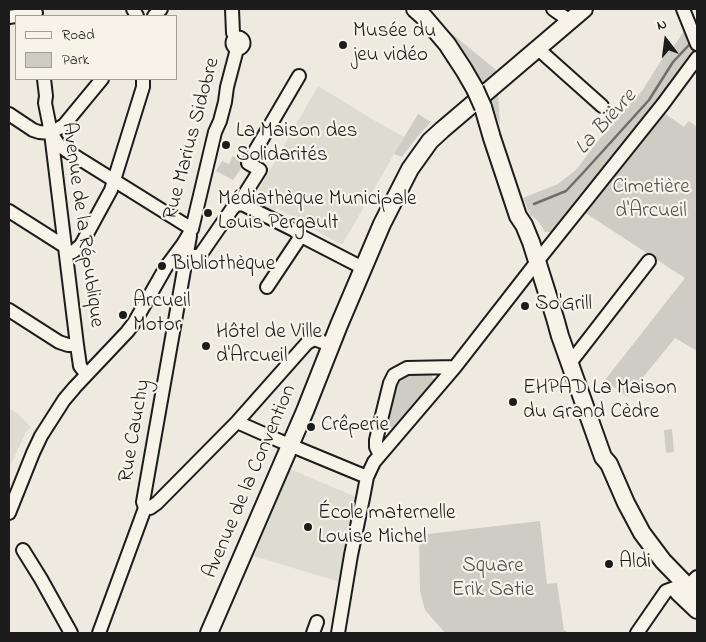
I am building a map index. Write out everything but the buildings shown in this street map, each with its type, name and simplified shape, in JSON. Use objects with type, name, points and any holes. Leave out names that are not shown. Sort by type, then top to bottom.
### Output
[{"type":"main road","points":[[415,9],[447,44],[475,89],[483,107],[518,216],[520,238],[534,266],[548,316],[560,336],[603,457],[642,533],[663,561],[691,587],[697,610]]},
{"type":"main road","name":"Avenue de la Convention","points":[[209,633],[290,445],[363,268],[402,182],[430,141],[584,9]]},
{"type":"street","name":"Rue Marius Sidobre","points":[[192,228],[215,132],[225,102],[236,43],[233,33],[232,9]]},
{"type":"street","points":[[553,9],[570,21]]},
{"type":"street","points":[[683,9],[697,44]]},
{"type":"street","points":[[22,15],[36,13]]},
{"type":"street","points":[[537,48],[602,106]]},
{"type":"street","points":[[338,633],[367,476],[374,462],[455,367],[663,104],[697,58]]},
{"type":"street","points":[[182,254],[198,256],[203,252],[232,209],[240,204],[260,170],[248,163],[299,76]]},
{"type":"street","name":"Avenue de la République","points":[[44,80],[45,103],[51,133],[77,346],[80,366],[86,374]]},
{"type":"street","points":[[9,114],[33,130],[51,133],[64,125],[101,80]]},
{"type":"street","points":[[9,211],[65,250],[73,252],[81,245],[111,190],[144,80]]},
{"type":"street","points":[[51,133],[59,145],[66,151],[192,228]]},
{"type":"street","points":[[240,204],[294,230],[301,236],[363,268]]},
{"type":"street","name":"Rue Cauchy","points":[[99,633],[145,508],[144,502],[182,254],[192,228]]},
{"type":"street","points":[[267,287],[301,236]]},
{"type":"street","name":"Rue Marius Sidobre","points":[[9,513],[38,441],[64,400],[86,374],[127,332],[166,267],[182,254]]},
{"type":"street","points":[[570,363],[649,261]]},
{"type":"street","points":[[9,310],[59,342],[77,346]]},
{"type":"street","points":[[145,508],[154,506],[237,422],[306,343],[314,339],[331,346]]},
{"type":"street","points":[[380,455],[376,447],[376,440],[390,383],[394,375],[406,368],[455,367]]},
{"type":"street","points":[[237,422],[367,476]]},
{"type":"street","points":[[22,550],[41,579],[71,633]]},
{"type":"street","points":[[637,633],[669,589],[691,587]]},
{"type":"shaded area","points":[[318,86],[404,137],[342,245],[277,208],[273,214],[251,203]]},
{"type":"shaded area","points":[[9,408],[31,427],[26,432],[9,468]]},
{"type":"shaded area","name":"École maternelle Louise Michel","points":[[290,469],[356,497],[340,582],[254,556]]},
{"type":"green space","points":[[439,23],[496,70],[495,74],[481,85],[460,48]]},
{"type":"green space","points":[[684,31],[693,50],[691,59],[555,230],[545,232],[537,220],[530,215],[523,198],[558,184],[576,170],[597,142],[642,91],[664,56],[674,46]]},
{"type":"green space","points":[[498,94],[500,125],[489,100]]},
{"type":"green space","name":"Cimetière d'Arcueil","points":[[663,112],[684,127],[689,121],[697,127],[697,351],[675,338],[627,397],[605,380],[685,278],[584,212]]},
{"type":"green space","points":[[418,114],[431,122],[402,157],[394,154]]},
{"type":"green space","points":[[233,156],[245,163],[233,180],[216,171],[222,161],[229,164]]},
{"type":"green space","points":[[432,374],[432,377],[437,382],[390,436],[388,432],[384,434],[397,382],[407,375]]},
{"type":"green space","points":[[672,429],[674,452],[666,453],[664,430]]},
{"type":"green space","name":"Square Erik Satie","points":[[540,521],[547,584],[557,583],[564,630],[569,633],[445,633],[425,610],[420,591],[419,535]]},
{"type":"waterway","name":"La Bièvre","points":[[534,204],[566,191],[649,100],[673,62],[689,45]]},
{"type":"place","name":"Musée du jeu vidéo","points":[[343,45]]},
{"type":"place","name":"La Maison des Solidarités","points":[[226,145]]},
{"type":"place","name":"Médiathèque Municipale Louis Pergault","points":[[208,213]]},
{"type":"place","name":"Bibliothèque","points":[[162,266]]},
{"type":"place","name":"So'Grill","points":[[525,306]]},
{"type":"place","name":"Arcueil Motor","points":[[123,315]]},
{"type":"place","name":"Hôtel de Ville d'Arcueil","points":[[206,346]]},
{"type":"place","name":"EHPAD La Maison du Grand Cèdre","points":[[513,402]]},
{"type":"place","name":"Crêperie","points":[[311,427]]},
{"type":"place","name":"École maternelle Louise Michel","points":[[308,527]]},
{"type":"place","name":"Aldi","points":[[609,564]]}]
